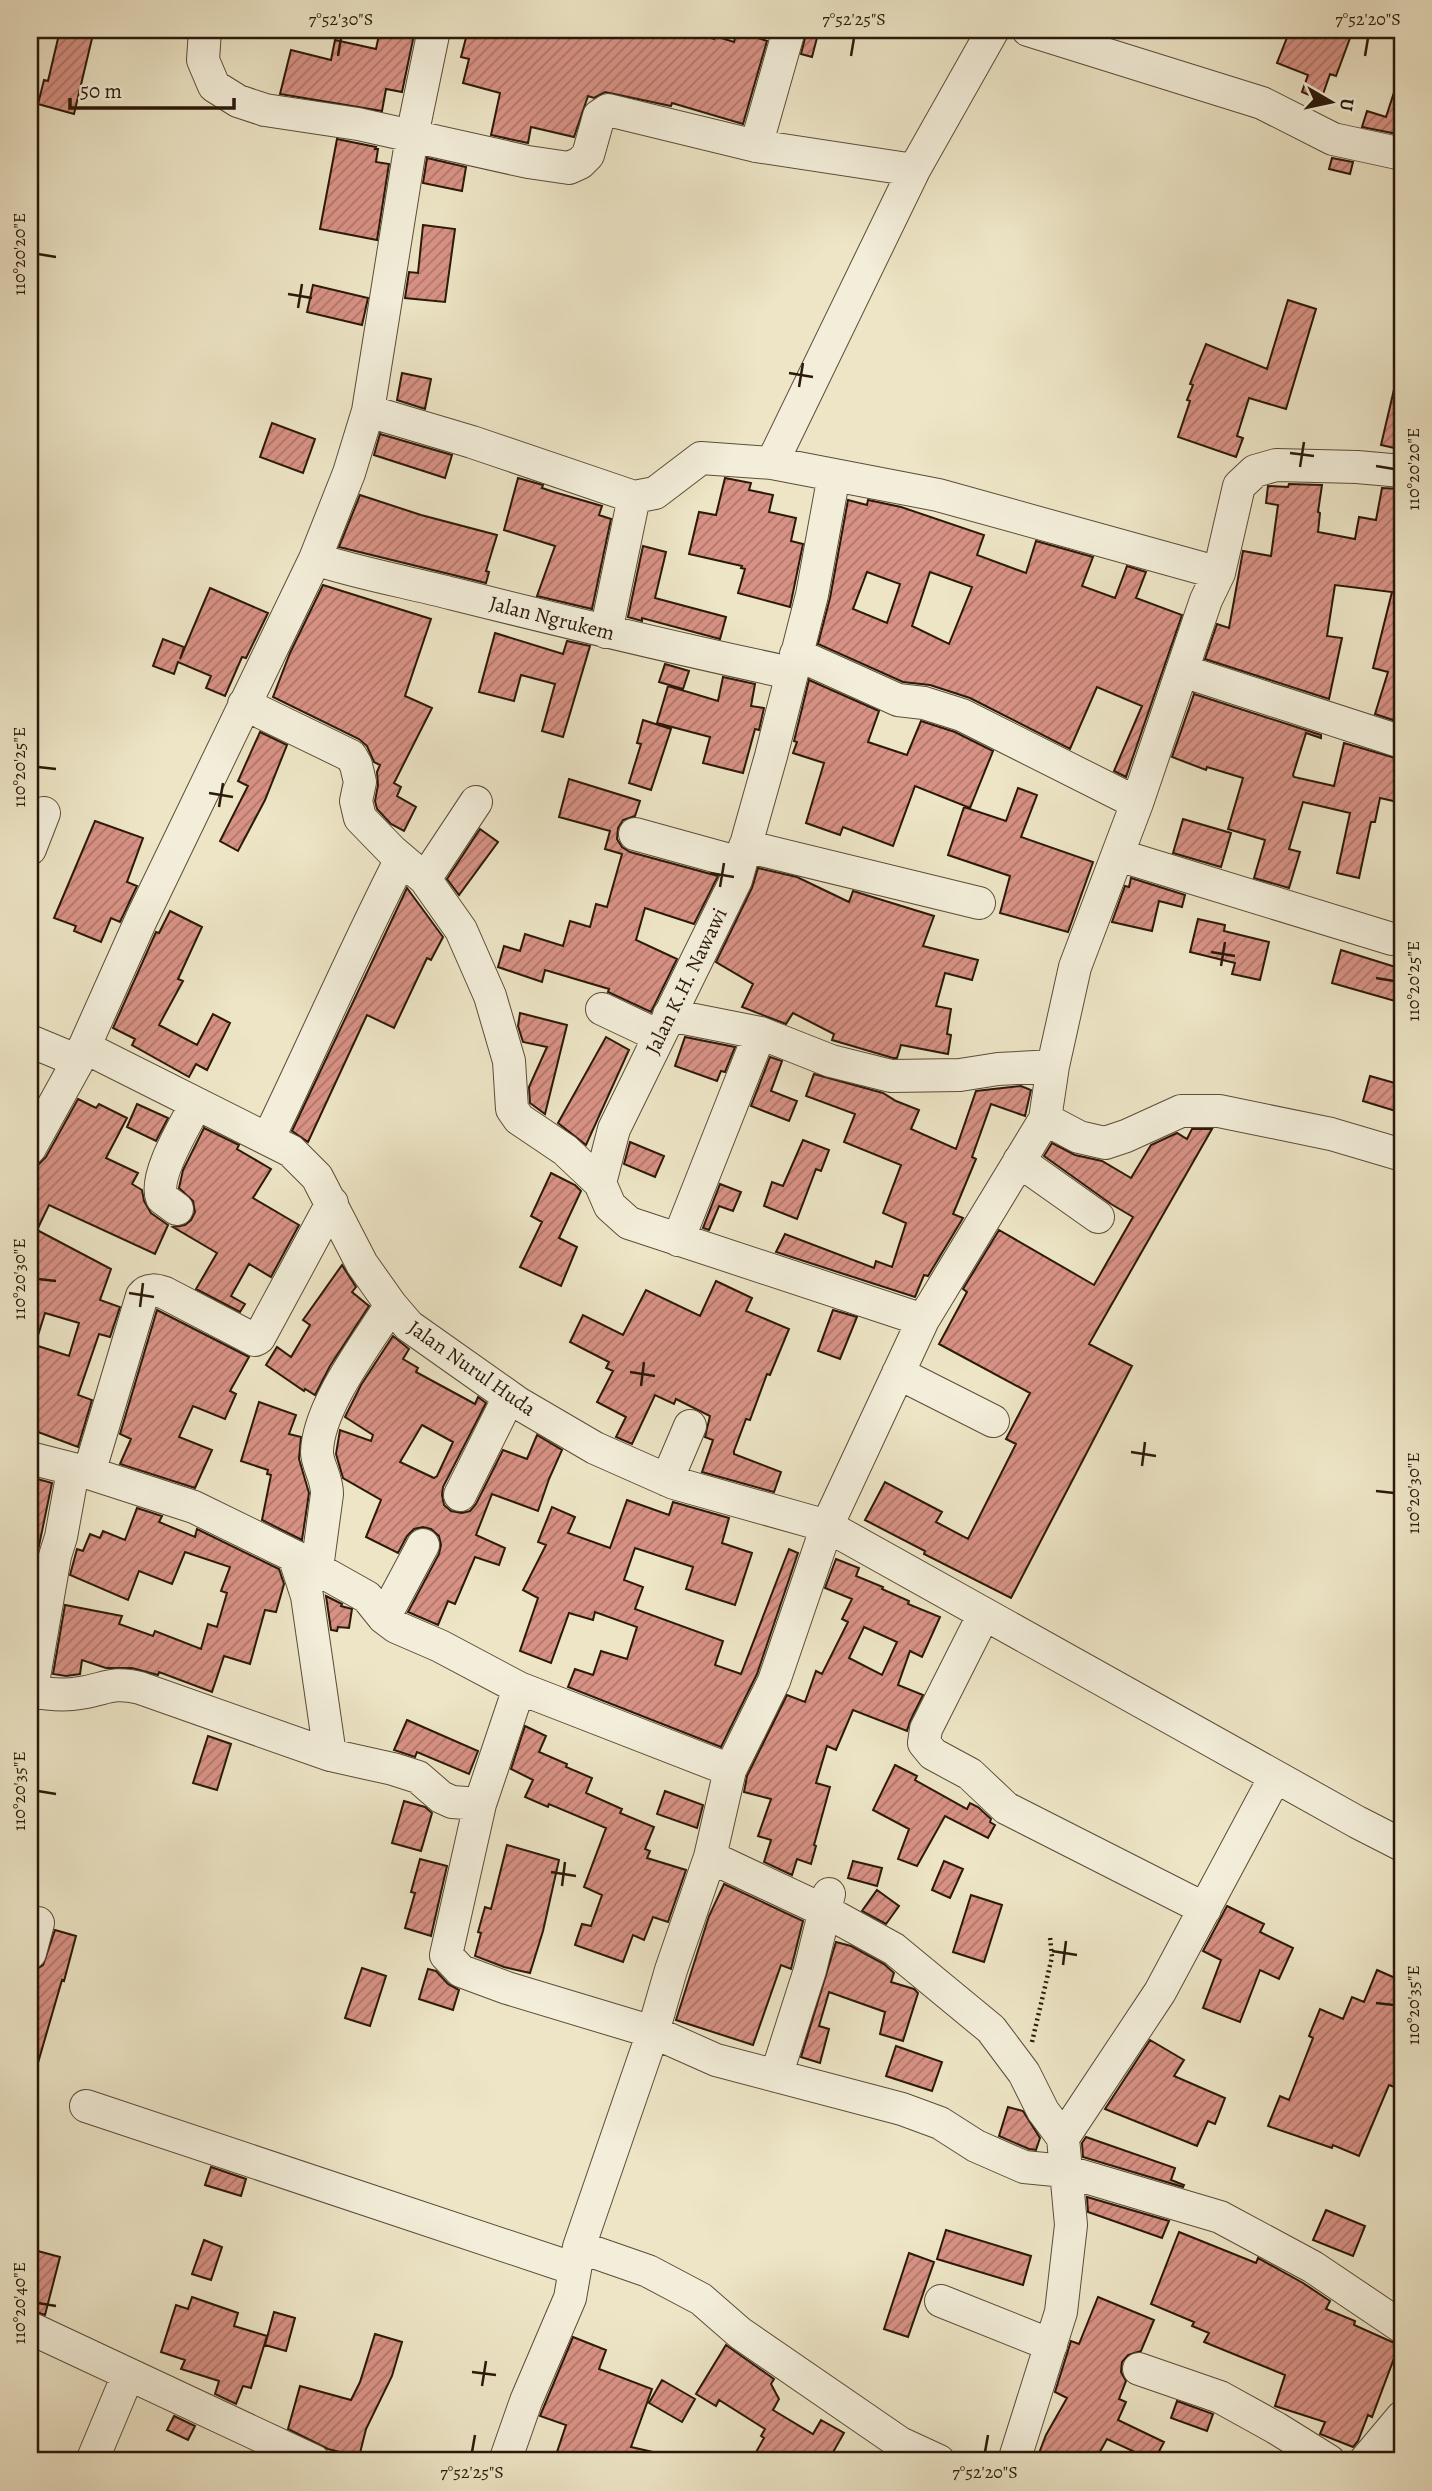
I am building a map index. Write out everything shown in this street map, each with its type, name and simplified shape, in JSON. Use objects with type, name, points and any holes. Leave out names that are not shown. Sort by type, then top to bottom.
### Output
[{"type":"street","points":[[205,30],[203,60],[214,86],[238,101],[264,110],[358,124],[528,162],[569,168],[588,155],[599,116],[608,110],[757,146],[914,170]]},
{"type":"street","points":[[30,1148],[81,1054],[141,920],[315,559],[349,473],[368,411],[412,136],[434,30]]},
{"type":"street","points":[[757,146],[789,30]]},
{"type":"street","points":[[772,463],[914,170],[993,30]]},
{"type":"street","points":[[1028,30],[1262,103],[1334,139],[1402,154]]},
{"type":"street","points":[[368,411],[472,442],[634,497],[655,493],[701,458],[772,463],[938,495],[1219,573]]},
{"type":"street","points":[[505,2461],[526,2401],[570,2298],[577,2258],[710,1857],[730,1770],[774,1681],[827,1526],[923,1320],[1045,1119],[1075,967],[1137,803],[1206,600],[1219,573],[1239,486],[1255,471],[1276,465],[1402,471]]},
{"type":"street","name":"Jalan K.H. Nawawi","points":[[600,1183],[614,1129],[736,880],[812,595],[834,475]]},
{"type":"street","points":[[606,632],[634,497]]},
{"type":"street","name":"Jalan Ngrukem","points":[[315,559],[606,632],[793,664]]},
{"type":"street","points":[[793,664],[898,699],[924,703],[962,715],[1137,803]]},
{"type":"street","points":[[1182,671],[1402,742]]},
{"type":"street","points":[[244,704],[351,756],[360,782],[356,802],[360,818],[425,879],[461,930],[490,996],[509,1061],[512,1109],[519,1119],[565,1150],[600,1183],[610,1206],[629,1223],[923,1320]]},
{"type":"street","points":[[425,879],[476,802]]},
{"type":"street","points":[[30,849],[44,813]]},
{"type":"street","points":[[635,834],[979,903]]},
{"type":"street","points":[[1118,855],[1392,939],[1402,939]]},
{"type":"street","points":[[268,1139],[373,912],[401,859]]},
{"type":"street","points":[[602,1009],[664,1026],[760,1033],[831,1061],[891,1076],[960,1075],[998,1069],[1054,1066]]},
{"type":"street","points":[[678,1240],[760,1033]]},
{"type":"street","name":"Jalan Nurul Huda","points":[[30,1041],[81,1054],[196,1104],[292,1152],[317,1177],[362,1264],[409,1326],[509,1397],[595,1448],[667,1480],[827,1526],[1275,1777],[1402,1844]]},
{"type":"street","points":[[177,1209],[162,1198],[160,1193],[163,1176],[196,1104]]},
{"type":"street","points":[[1045,1119],[1079,1137],[1105,1143],[1181,1111],[1219,1111],[1331,1134],[1402,1155]]},
{"type":"street","points":[[1019,1161],[1098,1217]]},
{"type":"street","points":[[332,1203],[259,1338],[255,1340],[165,1293],[152,1290],[142,1296],[81,1472],[53,1569],[33,1692],[77,1694],[106,1685],[125,1684],[330,1755],[418,1777],[441,1797],[453,1802],[480,1804]]},
{"type":"street","points":[[330,1755],[307,1596],[306,1562],[327,1494],[327,1483],[317,1453],[319,1435],[328,1406],[391,1305]]},
{"type":"street","points":[[898,1373],[993,1421]]},
{"type":"street","points":[[460,1495],[509,1397]]},
{"type":"street","points":[[667,1480],[690,1426]]},
{"type":"street","points":[[30,1458],[194,1507],[306,1562],[367,1597],[384,1618],[396,1627],[440,1646],[519,1688],[730,1770]]},
{"type":"street","points":[[384,1618],[423,1545]]},
{"type":"street","points":[[984,1614],[926,1729],[924,1743],[933,1754],[970,1774],[1006,1808],[1205,1909]]},
{"type":"street","points":[[519,1688],[480,1804],[446,1955],[461,1971],[507,1988],[653,2032],[716,2060],[902,2109],[940,2123],[976,2146],[1024,2167],[1065,2171],[1220,2217],[1313,2267],[1402,2327]]},
{"type":"street","points":[[1063,2138],[1160,1992],[1275,1777]]},
{"type":"street","points":[[710,1857],[827,1903],[894,1949],[991,2029],[1024,2073],[1042,2111],[1063,2138],[1071,2225],[1061,2312],[1014,2461]]},
{"type":"street","points":[[776,2076],[810,1969],[827,1903]]},
{"type":"street","points":[[30,1953],[38,1923]]},
{"type":"street","points":[[86,2106],[577,2258],[648,2271],[701,2299],[740,2333],[900,2443],[939,2461]]},
{"type":"street","points":[[941,2301],[1051,2346]]},
{"type":"street","points":[[30,2328],[314,2461]]},
{"type":"street","points":[[1139,2369],[1220,2397],[1329,2461]]},
{"type":"street","points":[[92,2461],[128,2375]]},
{"type":"street","points":[[1365,2461],[1402,2417]]},
{"type":"path","points":[[1024,2073],[1052,1957],[1050,1937]]},
{"type":"building","points":[[60,30],[94,30],[74,114],[38,104],[44,80],[48,81]]},
{"type":"building","points":[[380,30],[415,30],[402,92],[386,89],[382,111],[280,94],[291,50],[331,60],[335,40],[376,49]]},
{"type":"building","points":[[468,30],[687,30],[734,42],[737,31],[767,41],[743,124],[672,103],[671,106],[605,92],[594,98],[588,96],[574,137],[531,127],[528,143],[491,135],[500,93],[463,83],[469,59],[461,57]]},
{"type":"building","points":[[807,30],[819,30],[812,57],[801,54]]},
{"type":"building","points":[[1290,30],[1353,30],[1336,76],[1330,74],[1321,100],[1302,92],[1308,75],[1277,63]]},
{"type":"building","points":[[1399,77],[1402,77],[1402,135],[1362,127],[1367,111],[1386,117]]},
{"type":"building","points":[[337,139],[376,147],[376,162],[389,164],[377,240],[320,229]]},
{"type":"building","points":[[427,158],[466,167],[462,191],[423,183]]},
{"type":"building","points":[[1332,158],[1353,162],[1350,174],[1329,169]]},
{"type":"building","points":[[423,225],[455,229],[445,302],[405,298],[409,272],[418,273]]},
{"type":"building","points":[[313,285],[368,298],[362,325],[307,312]]},
{"type":"building","points":[[1288,300],[1316,309],[1286,409],[1249,398],[1237,436],[1243,438],[1236,457],[1178,437],[1190,401],[1187,400],[1193,385],[1190,384],[1206,344],[1267,369]]},
{"type":"building","points":[[402,373],[431,379],[425,409],[397,400]]},
{"type":"building","points":[[1395,385],[1402,386],[1402,435],[1399,449],[1381,445]]},
{"type":"building","points":[[272,423],[315,439],[303,473],[260,457]]},
{"type":"building","points":[[380,434],[452,455],[445,478],[374,455]]},
{"type":"building","points":[[518,478],[602,506],[599,515],[611,519],[592,609],[537,596],[555,546],[504,530]]},
{"type":"building","points":[[725,478],[751,483],[749,490],[773,495],[769,512],[796,518],[791,541],[803,544],[790,607],[738,593],[745,569],[741,568],[742,566],[689,554],[699,512],[716,515]]},
{"type":"building","points":[[1289,484],[1322,485],[1318,532],[1355,539],[1359,517],[1376,520],[1382,488],[1402,489],[1402,723],[1375,714],[1388,672],[1373,668],[1392,592],[1335,585],[1327,636],[1342,638],[1329,699],[1205,659],[1217,624],[1229,628],[1243,551],[1271,556],[1278,505],[1266,503],[1268,486],[1288,487]]},
{"type":"building","points":[[360,495],[421,515],[497,535],[486,571],[489,572],[486,583],[339,547]]},
{"type":"building","points":[[848,500],[867,505],[868,500],[901,507],[984,535],[977,555],[1026,573],[1036,541],[1093,557],[1082,586],[1115,598],[1127,566],[1146,572],[1136,598],[1182,615],[1126,777],[1114,771],[1142,706],[1097,687],[1070,749],[970,698],[930,685],[903,682],[818,644],[830,598]],"holes":[[[867,572],[900,584],[887,623],[853,609]],[[930,572],[972,587],[949,644],[912,626]]]},
{"type":"building","points":[[643,546],[666,552],[655,598],[726,617],[720,639],[642,618],[642,621],[628,617]]},
{"type":"building","points":[[323,585],[431,619],[405,696],[432,708],[394,783],[401,787],[397,796],[416,807],[404,831],[391,824],[377,809],[375,801],[380,765],[374,762],[367,746],[359,739],[273,697],[290,653]]},
{"type":"building","points":[[210,588],[268,613],[246,658],[242,657],[225,696],[206,688],[211,676],[178,662],[174,674],[153,666],[163,639],[184,647],[180,659]]},
{"type":"building","points":[[495,633],[563,654],[567,641],[590,646],[563,737],[542,731],[555,684],[521,675],[514,701],[479,692]]},
{"type":"building","points":[[665,664],[689,671],[683,689],[659,682]]},
{"type":"building","points":[[723,677],[755,684],[751,706],[764,708],[759,730],[755,729],[743,773],[703,763],[710,737],[657,723],[668,686],[718,701]]},
{"type":"building","points":[[809,680],[879,711],[868,742],[907,755],[921,721],[955,732],[993,751],[970,808],[915,786],[893,846],[843,827],[840,835],[806,823],[824,763],[793,753]]},
{"type":"building","points":[[1194,694],[1321,735],[1321,738],[1306,733],[1294,777],[1334,786],[1344,743],[1402,760],[1402,803],[1380,798],[1375,822],[1371,822],[1359,878],[1337,873],[1350,813],[1303,802],[1289,849],[1300,852],[1289,888],[1254,878],[1265,840],[1228,829],[1243,778],[1207,767],[1206,770],[1172,757]]},
{"type":"building","points":[[643,720],[671,729],[651,790],[629,783],[641,744],[637,743]]},
{"type":"building","points":[[260,732],[287,745],[265,800],[238,851],[220,841],[248,786],[238,781]]},
{"type":"building","points":[[569,779],[640,801],[635,816],[623,820],[618,828],[617,839],[622,847],[630,852],[718,876],[694,924],[645,908],[636,940],[677,959],[651,1012],[608,992],[609,989],[545,970],[542,982],[498,967],[504,946],[520,951],[525,934],[563,946],[570,921],[590,927],[596,904],[607,907],[622,854],[605,849],[610,831],[559,817]]},
{"type":"building","points":[[1018,788],[1037,795],[1021,837],[1093,862],[1068,932],[1000,913],[1010,876],[948,855],[964,807],[1006,821]]},
{"type":"building","points":[[1183,819],[1231,833],[1221,867],[1173,853]]},
{"type":"building","points":[[95,821],[143,838],[127,882],[137,886],[120,922],[111,918],[101,942],[74,931],[76,926],[54,918]]},
{"type":"building","points":[[480,829],[498,842],[459,895],[447,879]]},
{"type":"building","points":[[758,868],[797,877],[849,902],[853,891],[934,916],[923,946],[978,960],[972,980],[945,973],[936,1006],[951,1009],[947,1034],[951,1035],[948,1054],[901,1045],[897,1058],[893,1058],[832,1040],[834,1034],[793,1013],[786,1024],[742,1007],[753,984],[716,962],[752,888]]},
{"type":"building","points":[[1131,878],[1185,895],[1182,907],[1159,901],[1152,931],[1112,922],[1125,886],[1129,887]]},
{"type":"building","points":[[407,888],[443,937],[431,960],[427,958],[394,1028],[367,1015],[308,1142],[292,1131]]},
{"type":"building","points":[[170,911],[202,927],[178,979],[183,981],[159,1025],[197,1045],[213,1014],[230,1023],[207,1070],[196,1064],[189,1077],[132,1045],[135,1039],[113,1028],[156,932],[159,933]]},
{"type":"building","points":[[1198,919],[1225,925],[1224,931],[1269,942],[1260,980],[1232,974],[1235,963],[1190,952]]},
{"type":"building","points":[[1341,950],[1402,969],[1402,1003],[1332,983]]},
{"type":"building","points":[[520,1013],[567,1025],[545,1114],[530,1103],[529,1087],[547,1047],[523,1042],[518,1026]]},
{"type":"building","points":[[606,1037],[629,1050],[586,1145],[558,1123]]},
{"type":"building","points":[[685,1037],[735,1047],[725,1072],[721,1071],[717,1081],[675,1066]]},
{"type":"building","points":[[770,1057],[782,1061],[771,1091],[797,1101],[789,1121],[751,1106]]},
{"type":"building","points":[[814,1074],[883,1093],[919,1110],[911,1129],[956,1149],[976,1091],[1021,1086],[1031,1090],[1025,1116],[991,1104],[972,1157],[976,1159],[953,1214],[963,1218],[928,1276],[924,1275],[915,1297],[776,1252],[785,1234],[874,1268],[876,1261],[892,1267],[906,1223],[883,1213],[901,1165],[844,1142],[855,1114],[806,1096]]},
{"type":"building","points":[[1370,1076],[1402,1085],[1402,1113],[1363,1101]]},
{"type":"building","points":[[78,1099],[96,1108],[99,1104],[127,1118],[106,1158],[138,1173],[132,1184],[142,1190],[144,1201],[151,1213],[168,1225],[155,1254],[49,1205],[37,1230],[111,1269],[100,1300],[120,1307],[110,1337],[99,1334],[78,1395],[92,1400],[78,1447],[30,1429],[30,1166],[39,1164],[46,1157]],"holes":[[[45,1313],[79,1323],[69,1356],[35,1345]]]},
{"type":"building","points":[[137,1104],[168,1118],[156,1141],[127,1127]]},
{"type":"building","points":[[204,1128],[239,1145],[237,1149],[271,1169],[253,1198],[299,1225],[271,1277],[249,1264],[231,1296],[245,1304],[240,1312],[196,1289],[217,1253],[173,1227],[185,1225],[195,1212],[193,1201],[179,1188],[183,1170]]},
{"type":"building","points":[[1192,1129],[1212,1129],[1089,1344],[1132,1366],[1011,1598],[924,1554],[925,1551],[865,1520],[885,1482],[942,1512],[936,1522],[968,1539],[1016,1444],[1006,1439],[1030,1393],[939,1344],[967,1292],[963,1289],[999,1230],[1094,1285],[1133,1217],[1044,1156],[1052,1143],[1075,1155],[1102,1161],[1131,1178],[1151,1145],[1177,1133],[1187,1139]]},
{"type":"building","points":[[803,1140],[829,1150],[821,1171],[816,1169],[797,1219],[764,1206],[772,1182],[783,1186]]},
{"type":"building","points":[[630,1142],[664,1156],[655,1177],[624,1164]]},
{"type":"building","points":[[551,1173],[581,1191],[559,1238],[577,1247],[561,1286],[520,1267],[542,1222],[531,1216]]},
{"type":"building","points":[[720,1184],[741,1192],[733,1211],[719,1206],[709,1230],[703,1228]]},
{"type":"building","points":[[342,1265],[356,1287],[352,1292],[369,1306],[330,1366],[315,1395],[305,1389],[304,1391],[266,1365],[277,1347],[291,1357],[310,1325],[303,1320]]},
{"type":"building","points":[[716,1281],[752,1298],[746,1311],[789,1329],[770,1375],[767,1374],[750,1420],[746,1419],[734,1451],[734,1454],[781,1472],[774,1492],[702,1472],[713,1440],[705,1437],[710,1416],[676,1399],[674,1404],[655,1395],[632,1444],[616,1437],[626,1417],[597,1402],[613,1371],[606,1368],[609,1362],[570,1342],[583,1315],[623,1335],[646,1290],[700,1316]]},
{"type":"building","points":[[157,1310],[249,1357],[230,1391],[236,1394],[225,1419],[193,1406],[179,1437],[212,1450],[195,1488],[120,1464],[131,1439],[120,1434]]},
{"type":"building","points":[[833,1310],[857,1317],[840,1359],[818,1351]]},
{"type":"building","points":[[393,1336],[409,1349],[403,1359],[418,1368],[416,1372],[475,1404],[478,1397],[486,1403],[443,1487],[444,1505],[451,1511],[470,1511],[476,1504],[503,1450],[527,1459],[537,1435],[562,1450],[538,1511],[492,1494],[476,1535],[505,1548],[499,1565],[475,1557],[455,1604],[448,1601],[438,1625],[408,1612],[439,1554],[439,1536],[431,1529],[414,1529],[398,1553],[366,1537],[381,1500],[343,1478],[336,1454],[340,1430],[371,1441],[373,1435],[345,1417],[361,1385]],"holes":[[[422,1425],[453,1442],[434,1478],[400,1462]]]},
{"type":"building","points":[[259,1402],[296,1415],[289,1434],[301,1437],[299,1459],[309,1493],[302,1540],[262,1520],[271,1475],[267,1474],[268,1470],[241,1461]]},
{"type":"building","points":[[30,1477],[52,1483],[36,1560],[30,1558]]},
{"type":"building","points":[[627,1500],[669,1515],[673,1502],[729,1518],[722,1543],[752,1553],[735,1605],[686,1589],[693,1567],[635,1548],[624,1580],[643,1587],[635,1609],[723,1641],[715,1665],[741,1674],[789,1549],[798,1553],[757,1674],[721,1747],[568,1687],[575,1669],[593,1675],[601,1651],[627,1659],[637,1627],[595,1612],[593,1620],[569,1613],[551,1663],[520,1651],[538,1598],[523,1590],[546,1545],[538,1542],[552,1507],[575,1517],[568,1533],[610,1548]]},
{"type":"building","points":[[137,1508],[162,1516],[159,1522],[195,1537],[197,1529],[279,1569],[284,1584],[276,1612],[265,1610],[250,1664],[224,1656],[212,1692],[159,1672],[158,1675],[132,1668],[106,1668],[82,1660],[80,1674],[53,1674],[65,1605],[122,1616],[119,1624],[153,1636],[155,1631],[201,1649],[208,1624],[217,1627],[227,1593],[221,1591],[230,1567],[185,1552],[172,1584],[139,1571],[128,1600],[70,1575],[77,1549],[83,1551],[90,1534],[100,1538],[103,1531],[125,1540]]},
{"type":"building","points":[[836,1559],[859,1568],[856,1576],[909,1601],[908,1604],[940,1617],[922,1657],[910,1651],[898,1685],[923,1695],[907,1731],[853,1710],[836,1750],[827,1746],[816,1783],[830,1787],[814,1845],[816,1846],[811,1864],[797,1859],[792,1875],[764,1862],[771,1840],[758,1836],[771,1799],[744,1792],[747,1776],[787,1695],[805,1702],[816,1671],[822,1674],[848,1622],[842,1619],[852,1599],[825,1588]],"holes":[[[864,1627],[897,1642],[882,1675],[849,1658]]]},
{"type":"building","points":[[326,1596],[342,1604],[341,1606],[352,1609],[349,1628],[338,1627],[337,1631],[331,1630]]},
{"type":"building","points":[[407,1720],[478,1751],[469,1774],[417,1752],[415,1757],[394,1750]]},
{"type":"building","points":[[525,1726],[546,1736],[539,1752],[592,1778],[586,1793],[622,1809],[620,1813],[654,1827],[645,1849],[650,1851],[647,1858],[686,1870],[668,1922],[653,1917],[644,1940],[633,1935],[623,1962],[575,1945],[582,1924],[591,1926],[602,1895],[584,1887],[606,1828],[525,1797],[533,1780],[511,1769]]},
{"type":"building","points":[[208,1736],[231,1744],[217,1790],[193,1783]]},
{"type":"building","points":[[895,1765],[917,1776],[915,1780],[967,1809],[970,1803],[978,1807],[995,1825],[988,1838],[945,1816],[917,1866],[898,1859],[909,1829],[873,1810]]},
{"type":"building","points":[[665,1791],[703,1805],[697,1828],[657,1814]]},
{"type":"building","points":[[404,1801],[425,1807],[432,1813],[421,1851],[392,1843]]},
{"type":"building","points":[[507,1845],[559,1860],[543,1931],[530,1973],[475,1956],[485,1907],[491,1909]]},
{"type":"building","points":[[420,1859],[447,1866],[431,1936],[405,1928],[415,1893],[411,1892]]},
{"type":"building","points":[[853,1861],[882,1868],[877,1886],[848,1878]]},
{"type":"building","points":[[944,1861],[963,1869],[950,1898],[932,1890]]},
{"type":"building","points":[[724,1884],[803,1921],[791,1969],[781,1965],[753,2045],[676,2020],[709,1916]]},
{"type":"building","points":[[877,1890],[899,1906],[886,1924],[862,1911]]},
{"type":"building","points":[[971,1895],[1002,1905],[984,1962],[953,1952]]},
{"type":"building","points":[[1227,1906],[1264,1924],[1260,1932],[1293,1948],[1279,1979],[1260,1970],[1240,2022],[1203,2008],[1221,1960],[1203,1951]]},
{"type":"building","points":[[55,1930],[76,1936],[35,2073],[30,2072],[30,1971],[43,1965]]},
{"type":"building","points":[[836,1942],[851,1946],[884,1964],[894,1973],[891,1982],[914,1989],[918,1993],[903,2041],[880,2034],[885,2012],[829,1992],[819,2026],[829,2029],[820,2063],[801,2057]]},
{"type":"building","points":[[362,1968],[386,1976],[370,2026],[345,2018]]},
{"type":"building","points":[[428,1969],[436,1971],[448,1984],[459,1990],[453,2010],[419,1999]]},
{"type":"building","points":[[1377,1970],[1402,1981],[1402,2090],[1389,2085],[1359,2156],[1333,2145],[1332,2148],[1268,2126],[1280,2096],[1289,2100],[1313,2038],[1309,2036],[1320,2009],[1343,2019],[1352,1997],[1364,2002]]},
{"type":"building","points":[[1150,2040],[1184,2060],[1174,2076],[1225,2098],[1215,2124],[1208,2121],[1197,2146],[1105,2109]]},
{"type":"building","points":[[896,2046],[942,2062],[932,2091],[886,2076]]},
{"type":"building","points":[[1008,2107],[1023,2111],[1040,2138],[1036,2150],[999,2136]]},
{"type":"building","points":[[1086,2137],[1175,2168],[1171,2180],[1184,2185],[1183,2187],[1083,2157],[1082,2143]]},
{"type":"building","points":[[211,2167],[246,2179],[241,2196],[205,2185]]},
{"type":"building","points":[[1087,2197],[1169,2221],[1162,2238],[1088,2212]]},
{"type":"building","points":[[1326,2210],[1365,2226],[1353,2256],[1313,2240]]},
{"type":"building","points":[[946,2230],[1031,2256],[1023,2285],[937,2259]]},
{"type":"building","points":[[1179,2232],[1256,2263],[1258,2258],[1330,2301],[1326,2309],[1399,2345],[1372,2417],[1368,2415],[1353,2447],[1320,2434],[1325,2422],[1275,2406],[1285,2375],[1204,2342],[1209,2333],[1192,2326],[1194,2322],[1151,2304]]},
{"type":"building","points":[[204,2240],[222,2247],[211,2280],[192,2274]]},
{"type":"building","points":[[34,2250],[60,2257],[45,2315],[30,2310],[30,2267]]},
{"type":"building","points":[[909,2253],[934,2262],[908,2337],[884,2329]]},
{"type":"building","points":[[192,2297],[238,2313],[234,2326],[267,2336],[251,2388],[243,2386],[236,2404],[215,2394],[219,2381],[181,2369],[185,2360],[161,2352],[176,2305],[188,2309]]},
{"type":"building","points":[[1098,2297],[1154,2320],[1141,2351],[1128,2355],[1122,2362],[1121,2372],[1126,2381],[1119,2399],[1126,2402],[1118,2420],[1164,2442],[1154,2461],[1107,2439],[1095,2461],[1080,2454],[1076,2461],[1036,2461],[1046,2435],[1067,2398],[1055,2392],[1071,2341],[1079,2344]]},
{"type":"building","points":[[274,2312],[295,2318],[286,2351],[265,2345]]},
{"type":"building","points":[[375,2334],[402,2342],[392,2376],[366,2429],[359,2457],[328,2449],[288,2429],[300,2386],[351,2400],[360,2382]]},
{"type":"building","points":[[573,2337],[606,2350],[599,2369],[652,2389],[631,2447],[662,2454],[661,2461],[554,2461],[566,2425],[540,2416]]},
{"type":"building","points":[[726,2345],[774,2379],[771,2384],[779,2399],[773,2410],[813,2434],[821,2420],[844,2433],[828,2461],[751,2461],[764,2438],[761,2436],[765,2429],[719,2400],[716,2406],[696,2394]]},
{"type":"building","points":[[662,2380],[695,2399],[682,2422],[649,2403]]},
{"type":"building","points":[[1177,2401],[1213,2414],[1207,2431],[1171,2418]]},
{"type":"building","points":[[174,2416],[195,2426],[188,2440],[167,2430]]}]
